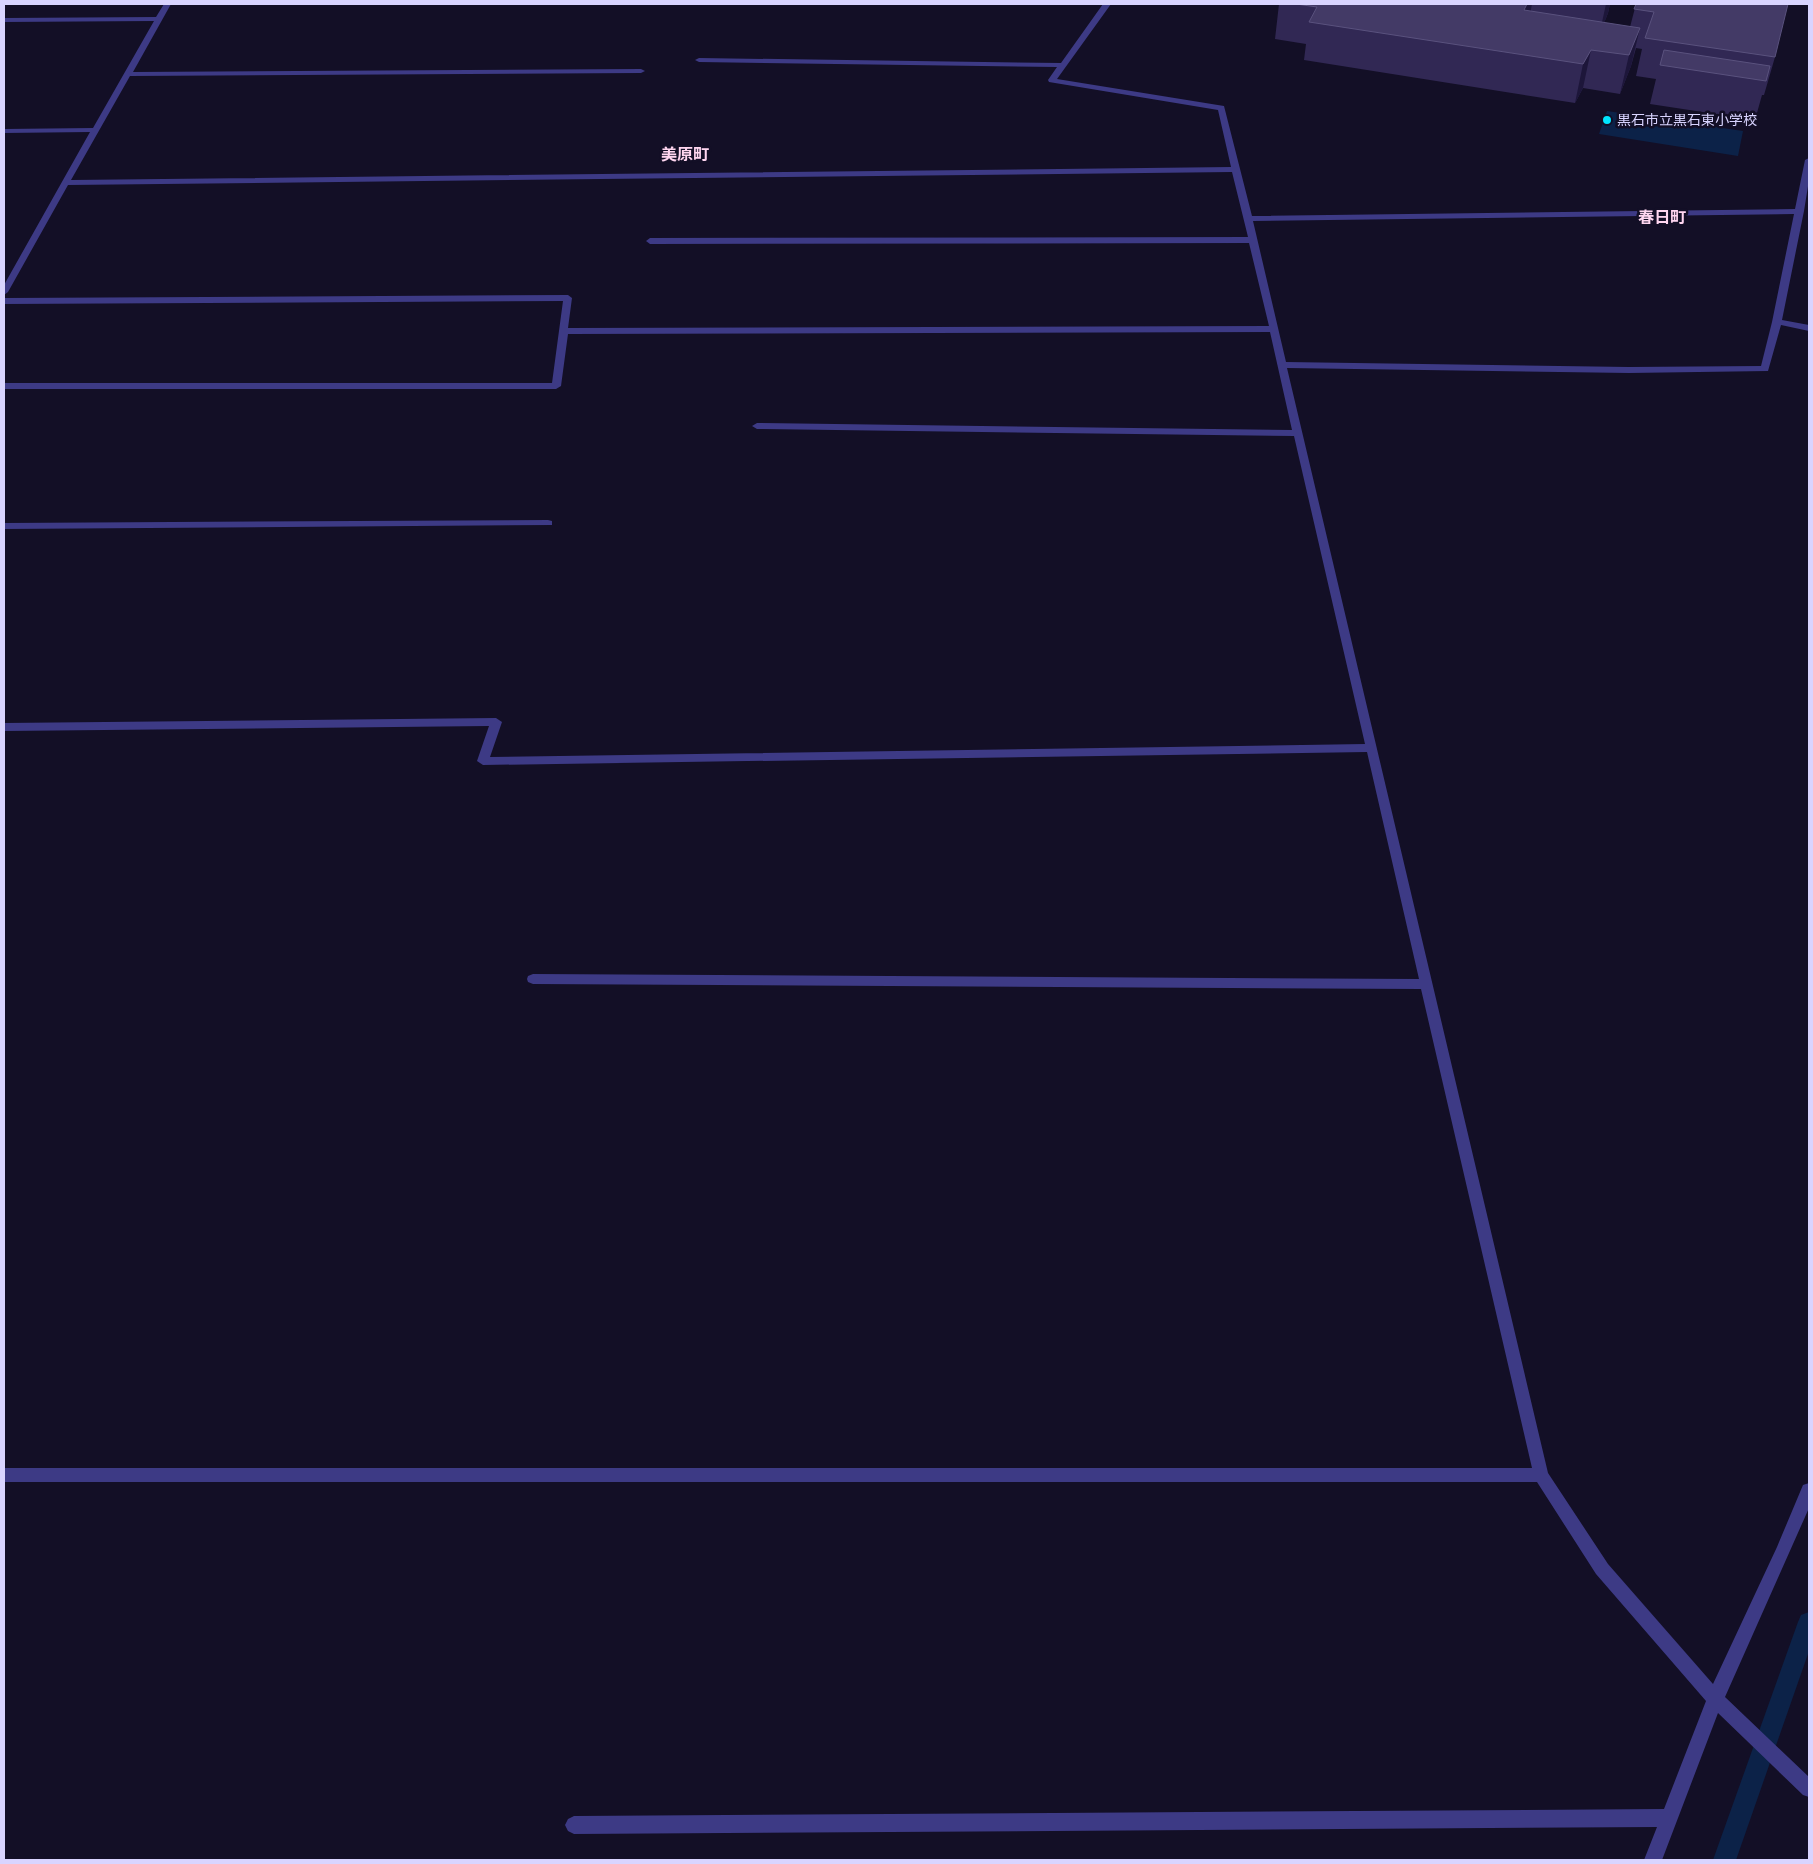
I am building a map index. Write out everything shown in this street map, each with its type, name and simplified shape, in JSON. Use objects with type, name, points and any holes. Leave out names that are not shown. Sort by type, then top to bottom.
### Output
[{"type":"street","points":[[4,292],[167,4]]},
{"type":"street","points":[[1107,4],[1052,80],[1221,108],[1541,1475],[1602,1569],[1715,1698],[1809,1790]]},
{"type":"street","points":[[4,20],[158,19]]},
{"type":"street","points":[[699,60],[1064,65]]},
{"type":"street","points":[[128,74],[641,71]]},
{"type":"street","points":[[4,131],[96,130]]},
{"type":"street","points":[[1282,365],[1629,370],[1765,369],[1777,322],[1809,160]]},
{"type":"street","points":[[66,183],[1236,169]]},
{"type":"street","points":[[1248,219],[1800,211]]},
{"type":"street","points":[[650,241],[1253,240]]},
{"type":"street","points":[[4,302],[568,298],[556,386],[4,386]]},
{"type":"street","points":[[1777,322],[1809,328]]},
{"type":"street","points":[[563,331],[1274,329]]},
{"type":"street","points":[[757,426],[1298,433]]},
{"type":"street","points":[[4,526],[548,523]]},
{"type":"street","points":[[4,727],[496,722],[483,761],[1372,748]]},
{"type":"street","points":[[533,979],[1427,984]]},
{"type":"street","points":[[4,1475],[1541,1475]]},
{"type":"street","points":[[1653,1860],[1715,1698],[1786,1548],[1809,1490]]},
{"type":"street","points":[[574,1825],[1669,1818]]},
{"type":"water","points":[[1607,111],[1743,131],[1738,156],[1599,134]]},
{"type":"building","points":[[1296,4],[1527,4],[1524,10],[1640,28],[1629,55],[1591,50],[1583,64],[1309,22],[1317,7]]},
{"type":"building","points":[[1636,4],[1788,4],[1775,57],[1645,38],[1654,12],[1634,9]]},
{"type":"building","points":[[1664,50],[1770,66],[1766,81],[1660,65]]},
{"type":"waterway","points":[[1724,1860],[1809,1622]]},
{"type":"place","name":"黒石市立黒石東小学校","points":[[1607,120]]},
{"type":"district","name":"美原町","points":[[685,154]]},
{"type":"district","name":"春日町","points":[[1662,217]]}]
